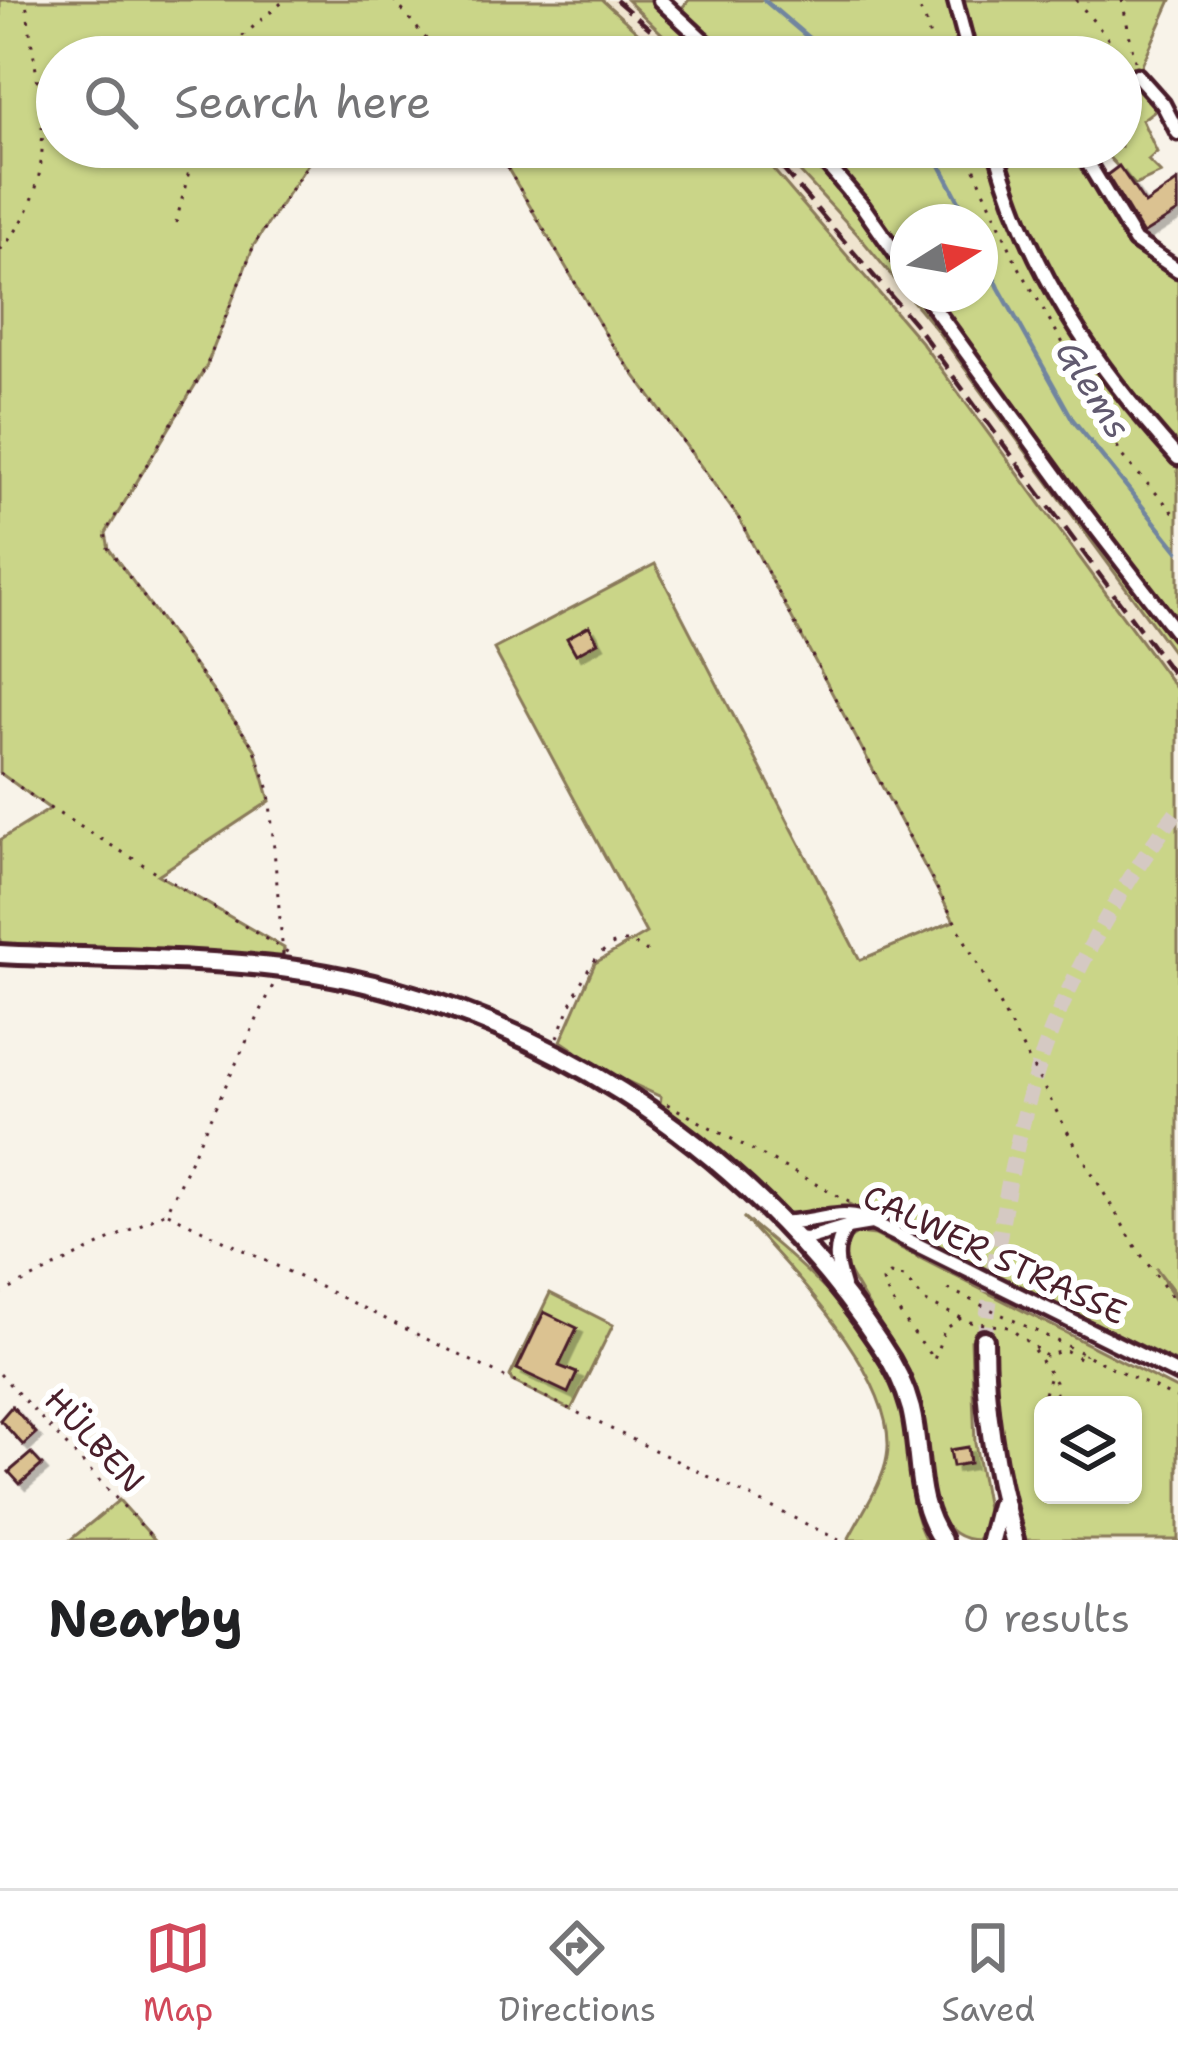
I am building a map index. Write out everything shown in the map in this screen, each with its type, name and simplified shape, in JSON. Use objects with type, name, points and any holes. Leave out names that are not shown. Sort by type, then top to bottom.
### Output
[{"type":"main road","points":[[0,954],[281,968],[389,989],[467,1012],[604,1078],[680,1132],[781,1222],[844,1293],[901,1380],[911,1412],[920,1495],[943,1538]]},
{"type":"main road","points":[[984,1340],[986,1418],[1014,1540]]},
{"type":"main road","points":[[991,1540],[1001,1498]]},
{"type":"street","points":[[660,0],[699,36]]},
{"type":"street","points":[[955,0],[964,36]]},
{"type":"street","points":[[1142,80],[1163,104],[1178,133]]},
{"type":"street","points":[[830,168],[890,246]]},
{"type":"street","points":[[1003,168],[1028,239],[1079,338],[1118,391],[1178,458]]},
{"type":"street","points":[[1091,168],[1136,241],[1178,270]]},
{"type":"street","points":[[937,312],[1178,634]]},
{"type":"street","name":"CALWER STRASSE","points":[[781,1222],[841,1214],[872,1223],[1178,1375]]},
{"type":"street","points":[[796,1238],[872,1223]]},
{"type":"street","points":[[844,1293],[836,1248],[847,1227]]},
{"type":"path","points":[[26,0],[36,78]]},
{"type":"path","points":[[244,36],[285,0]]},
{"type":"path","points":[[394,0],[426,36]]},
{"type":"path","points":[[914,0],[929,36]]},
{"type":"path","points":[[1076,0],[1106,36]]},
{"type":"path","points":[[1122,0],[1130,36]]},
{"type":"path","points":[[0,250],[19,231],[43,168]]},
{"type":"path","points":[[176,223],[190,168]]},
{"type":"path","points":[[0,772],[43,805],[284,948],[269,790],[255,749],[109,548],[106,533],[206,367],[254,245],[305,168]]},
{"type":"path","points":[[507,168],[609,340],[738,518],[1066,1129],[1137,1249],[1178,1306]]},
{"type":"path","points":[[974,168],[1016,262],[1122,456],[1178,517]]},
{"type":"path","points":[[553,1050],[592,960],[627,941],[647,952]]},
{"type":"path","points":[[0,1294],[166,1212],[281,968]]},
{"type":"path","points":[[660,1101],[846,1200],[872,1223]]},
{"type":"path","points":[[166,1212],[839,1540]]},
{"type":"path","points":[[961,1318],[944,1330],[934,1360],[904,1313],[887,1298],[883,1281],[890,1274],[904,1277],[926,1302],[961,1318],[1008,1327],[1046,1356],[1065,1350],[1083,1360],[1085,1354]]},
{"type":"path","points":[[948,1288],[1178,1399]]},
{"type":"path","points":[[1030,1344],[1054,1382],[1056,1396]]},
{"type":"path","name":"HÜLBEN","points":[[0,1374],[155,1540]]},
{"type":"path","points":[[1043,1396],[1050,1377]]},
{"type":"path","points":[[142,1540],[150,1534]]},
{"type":"shaded area","points":[[602,0],[627,0],[664,36],[642,36]]},
{"type":"shaded area","points":[[772,168],[796,168],[890,274],[890,306]]},
{"type":"shaded area","points":[[895,312],[922,312],[936,329],[1178,659],[1178,691]]},
{"type":"green space","points":[[0,0],[602,0],[642,36],[36,36],[36,168],[305,168],[254,245],[206,367],[106,533],[109,549],[255,749],[270,801],[158,875],[284,948],[281,968],[0,954],[0,840],[50,809],[0,773]]},
{"type":"green space","points":[[627,0],[653,0],[693,36],[664,36]]},
{"type":"green space","points":[[689,0],[1171,0],[1142,65],[1142,36],[704,36],[678,12]]},
{"type":"green space","points":[[1142,79],[1163,104],[1142,120]]},
{"type":"green space","points":[[1142,120],[1157,152],[1148,160],[1161,173],[1135,185],[1119,168],[1142,168]]},
{"type":"green space","points":[[507,168],[772,168],[890,306],[890,312],[895,312],[921,342],[1178,691],[1178,1297],[1156,1268],[1178,1303],[1178,1363],[850,1204],[853,1209],[792,1216],[660,1104],[661,1097],[607,1072],[561,1041],[595,963],[646,933],[494,649],[655,564],[860,960],[954,921],[738,517],[609,340]]},
{"type":"green space","points":[[796,168],[825,168],[890,250],[890,274]]},
{"type":"green space","points":[[836,168],[1095,168],[1135,240],[1178,265],[1178,659],[922,312],[998,312],[998,204],[890,204],[890,241]]},
{"type":"green space","points":[[743,1217],[841,1306],[880,1360],[904,1420],[912,1497],[926,1540],[848,1540],[876,1489],[887,1457],[886,1427],[877,1395],[838,1328]]},
{"type":"green space","points":[[858,1233],[875,1235],[1178,1390],[1178,1540],[1026,1540],[1002,1450],[989,1361],[993,1344],[971,1341],[975,1443],[988,1527],[979,1540],[958,1535],[943,1522],[932,1502],[907,1382],[844,1264],[844,1243]]},
{"type":"green space","points":[[550,1293],[613,1325],[571,1410],[510,1376]]},
{"type":"green space","points":[[119,1500],[155,1540],[70,1540]]},
{"type":"building","points":[[1120,168],[1145,204],[1178,181],[1178,212],[1143,234],[1107,175]]},
{"type":"building","points":[[589,626],[598,642],[576,654],[567,638]]},
{"type":"building","points":[[544,1312],[577,1328],[559,1366],[577,1373],[568,1393],[517,1369]]},
{"type":"building","points":[[12,1406],[36,1433],[23,1445],[0,1420]]},
{"type":"building","points":[[968,1447],[970,1463],[953,1466],[950,1450]]},
{"type":"building","points":[[31,1453],[42,1465],[20,1484],[9,1472]]},
{"type":"waterway","name":"Glems","points":[[764,0],[806,36]]},
{"type":"waterway","name":"Glems","points":[[942,168],[961,204]]},
{"type":"waterway","name":"Glems","points":[[998,286],[1073,420],[1178,551]]},
{"type":"tunnel","points":[[984,1340],[1010,1176],[1042,1055],[1096,936],[1178,810]]},
{"type":"railway","points":[[616,0],[658,36]]},
{"type":"railway","points":[[782,168],[914,323],[1178,681]]}]
